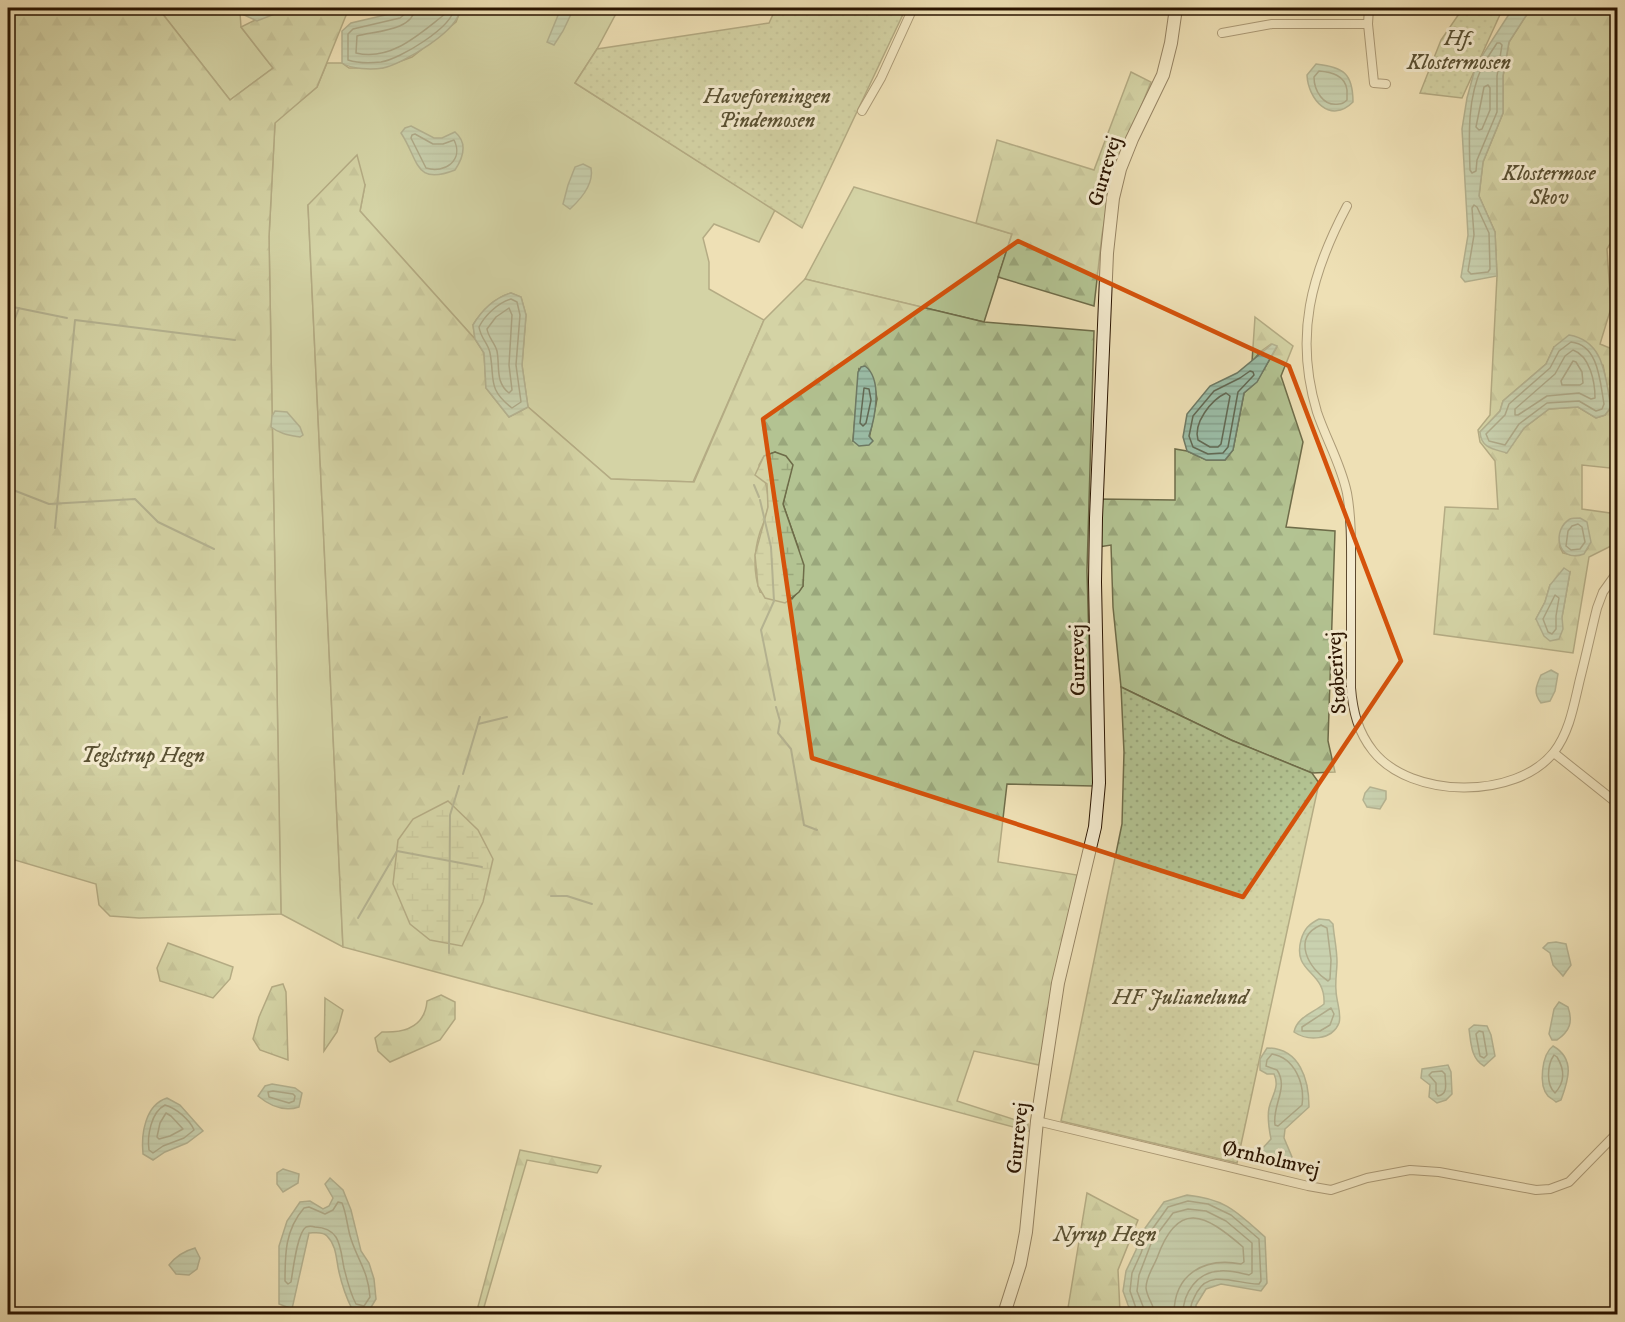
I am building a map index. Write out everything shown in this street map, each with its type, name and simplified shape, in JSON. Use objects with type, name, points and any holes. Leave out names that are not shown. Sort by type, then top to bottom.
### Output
[{"type":"street","points":[[862,111],[881,78],[913,8]]},
{"type":"street","name":"Gurrevej","points":[[1004,1314],[1020,1264],[1026,1232],[1037,1121],[1058,983],[1095,827],[1099,783],[1096,518],[1107,253],[1113,198],[1120,169],[1132,139],[1163,75],[1176,8]]},
{"type":"street","points":[[1369,8],[1368,24],[1374,83],[1386,84]]},
{"type":"street","points":[[1222,33],[1272,24],[1368,24]]},
{"type":"street","name":"Støberivej","points":[[1347,207],[1320,262],[1312,291],[1307,358],[1311,388],[1318,413],[1337,463],[1348,502],[1351,526],[1353,711],[1361,734],[1374,753],[1392,769],[1413,779],[1436,785],[1484,788],[1511,782],[1534,771],[1554,753],[1564,736],[1571,718],[1597,608],[1603,592],[1617,571]]},
{"type":"street","points":[[1554,753],[1617,804]]},
{"type":"street","name":"Ørnholmvej","points":[[1037,1121],[1297,1184],[1331,1190],[1367,1178],[1410,1170],[1439,1172],[1536,1190],[1550,1189],[1569,1182],[1617,1132]]},
{"type":"street","points":[[8,1312],[14,1314]]},
{"type":"highlighted area","points":[[1018,241],[1289,366],[1401,661],[1243,897],[812,758],[763,419]]},
{"type":"green space","name":"Teglstrup Hegn","points":[[8,8],[158,8],[230,100],[273,68],[241,27],[280,8],[349,8],[317,87],[275,123],[269,237],[281,914],[139,918],[110,916],[99,905],[96,884],[8,858]]},
{"type":"green space","points":[[158,8],[234,8],[240,13],[241,27],[273,68],[230,100]]},
{"type":"green space","points":[[459,8],[619,8],[575,83],[775,210],[759,242],[714,224],[703,238],[709,262],[709,289],[764,320],[693,482],[611,479],[528,407],[522,365],[526,315],[521,297],[511,293],[489,305],[473,325],[475,339],[360,211],[365,185],[308,205],[343,947],[281,914],[269,237],[275,122],[317,87],[327,63],[342,63],[349,68],[382,68],[412,57],[456,22],[460,12]]},
{"type":"green space","name":"Haveforeningen Pindemosen","points":[[776,8],[906,8],[802,228],[575,83],[597,49],[769,23]]},
{"type":"green space","name":"Hf. Klostermosen","points":[[1463,8],[1503,8],[1462,98],[1420,93],[1441,40]]},
{"type":"green space","name":"Klostermose Skov","points":[[1531,8],[1617,8],[1617,232],[1607,249],[1611,308],[1600,344],[1617,351],[1617,433],[1610,468],[1582,465],[1582,509],[1617,514],[1617,543],[1589,557],[1573,653],[1434,634],[1445,507],[1498,509],[1495,461],[1480,442],[1478,430],[1490,415],[1497,276],[1495,232],[1479,196],[1483,162],[1503,113],[1503,76],[1509,42]],"holes":[[[1554,347],[1603,365],[1611,407],[1605,415],[1596,418],[1578,407],[1549,409],[1524,428],[1506,453],[1480,432],[1500,411],[1503,401],[1546,364]],[[1560,536],[1588,548],[1580,555],[1574,555],[1563,553],[1560,547]],[[1570,572],[1562,617],[1536,619],[1545,602],[1550,585]]]},
{"type":"green space","points":[[1131,72],[1151,82],[1112,179],[1102,235],[1094,306],[998,277],[1012,234],[976,223],[997,140],[1094,170]]},
{"type":"green space","points":[[357,155],[365,185],[360,211],[475,339],[484,353],[486,388],[509,417],[528,407],[611,479],[694,482],[764,320],[805,279],[984,322],[1094,331],[1087,571],[1093,786],[1007,784],[998,862],[1077,875],[1039,1065],[974,1051],[957,1101],[1028,1124],[1028,1131],[343,947],[308,205]],"holes":[[[859,369],[874,383],[877,399],[869,439],[853,441]],[[775,452],[792,466],[783,504],[798,547],[803,586],[792,599],[760,592],[756,577],[756,547],[767,512],[768,500],[766,484],[759,465],[764,456]]]},
{"type":"green space","points":[[854,187],[1012,234],[984,322],[805,279]]},
{"type":"green space","points":[[1255,317],[1293,346],[1281,376],[1303,442],[1286,527],[1335,531],[1328,741],[1335,772],[1312,773],[1231,740],[1121,687],[1113,607],[1111,545],[1098,547],[1099,499],[1175,500],[1175,449],[1187,451],[1207,460],[1225,460],[1233,450],[1244,393],[1257,381],[1277,347],[1271,344],[1252,362]]},
{"type":"green space","points":[[775,452],[786,456],[793,465],[783,504],[804,565],[803,586],[785,603],[765,598],[758,586],[755,555],[768,507],[767,484],[755,475],[764,456]]},
{"type":"green space","name":"HF Julianelund","points":[[1121,687],[1231,740],[1312,773],[1319,783],[1237,1163],[1061,1121],[1122,824],[1124,752]]},
{"type":"green space","points":[[448,801],[478,830],[493,859],[483,902],[462,946],[430,940],[410,924],[393,884],[398,840],[413,819]]},
{"type":"green space","points":[[168,943],[233,967],[230,979],[213,998],[160,981],[157,968]]},
{"type":"green space","points":[[283,984],[286,992],[288,1060],[260,1050],[253,1039],[259,1017],[272,987]]},
{"type":"green space","points":[[441,995],[455,1002],[455,1019],[440,1040],[390,1062],[378,1051],[375,1038],[382,1032],[398,1031],[412,1026],[422,1017],[427,1001]]},
{"type":"green space","points":[[325,998],[343,1010],[337,1032],[324,1051]]},
{"type":"green space","points":[[520,1150],[601,1166],[597,1173],[527,1160],[482,1314],[476,1314]]},
{"type":"green space","name":"Nyrup Hegn","points":[[1087,1193],[1138,1220],[1118,1270],[1120,1312],[1123,1314],[1067,1314]]},
{"type":"water","points":[[234,8],[290,8],[257,21]]},
{"type":"water","points":[[404,8],[459,8],[458,16],[442,35],[403,60],[383,68],[373,69],[356,68],[342,63],[342,31],[351,23],[398,12]]},
{"type":"water","points":[[561,8],[574,8],[554,45],[547,42]]},
{"type":"water","points":[[1513,8],[1531,8],[1509,42],[1503,76],[1503,113],[1483,162],[1479,196],[1495,232],[1497,276],[1465,282],[1461,277],[1468,235],[1462,129],[1467,98],[1476,65]]},
{"type":"water","points":[[1316,64],[1333,67],[1345,73],[1351,84],[1353,102],[1336,111],[1329,110],[1316,100],[1311,93],[1307,75]]},
{"type":"water","points":[[411,126],[434,138],[442,138],[455,132],[459,136],[463,151],[455,170],[432,175],[419,168],[401,133],[405,128]]},
{"type":"water","points":[[583,164],[591,168],[591,180],[582,196],[570,209],[563,204],[568,185],[575,167]]},
{"type":"water","points":[[511,293],[521,297],[526,315],[522,365],[528,407],[509,417],[486,388],[484,353],[475,339],[473,325],[489,305]]},
{"type":"water","points":[[1569,335],[1581,339],[1597,353],[1605,373],[1611,407],[1605,415],[1596,418],[1578,407],[1549,409],[1524,428],[1507,453],[1485,445],[1480,432],[1500,411],[1503,401],[1546,364],[1554,347]]},
{"type":"water","points":[[1272,344],[1277,346],[1257,382],[1244,393],[1233,450],[1225,460],[1206,460],[1187,451],[1183,437],[1187,414],[1210,386],[1237,373]]},
{"type":"water","points":[[865,366],[871,372],[876,389],[875,409],[869,436],[873,441],[869,445],[859,446],[853,441],[858,372],[861,367]]},
{"type":"water","points":[[275,411],[287,412],[300,427],[303,435],[300,437],[288,435],[271,427]]},
{"type":"water","points":[[1580,518],[1587,522],[1591,542],[1584,554],[1575,556],[1563,550],[1559,537],[1564,524],[1570,519]]},
{"type":"water","points":[[1564,568],[1570,572],[1562,617],[1563,629],[1559,639],[1550,641],[1544,636],[1536,619],[1545,602],[1550,585]]},
{"type":"water","points":[[1551,670],[1558,674],[1555,691],[1550,701],[1541,703],[1536,693],[1537,686],[1541,675]]},
{"type":"water","points":[[1370,787],[1386,791],[1386,799],[1380,809],[1367,807],[1363,800]]},
{"type":"water","points":[[1319,919],[1329,920],[1333,924],[1337,957],[1336,994],[1340,1019],[1336,1029],[1331,1033],[1312,1038],[1294,1032],[1302,1019],[1324,1004],[1320,984],[1301,960],[1299,951],[1305,930]]},
{"type":"water","points":[[1548,943],[1566,944],[1571,965],[1563,976],[1553,965],[1550,953],[1543,948]]},
{"type":"water","points":[[1559,1002],[1568,1007],[1570,1022],[1565,1033],[1557,1040],[1552,1040],[1549,1034],[1554,1009]]},
{"type":"water","points":[[1474,1025],[1487,1026],[1491,1035],[1495,1056],[1484,1066],[1476,1059],[1472,1050],[1469,1029]]},
{"type":"water","points":[[1553,1046],[1565,1057],[1568,1071],[1561,1100],[1556,1102],[1545,1091],[1542,1077],[1546,1056]]},
{"type":"water","points":[[1267,1048],[1278,1049],[1295,1060],[1304,1076],[1309,1097],[1309,1107],[1285,1129],[1284,1138],[1292,1157],[1287,1167],[1283,1168],[1272,1165],[1260,1155],[1261,1150],[1271,1139],[1268,1112],[1276,1083],[1274,1074],[1267,1074],[1260,1070],[1260,1059]]},
{"type":"water","points":[[1448,1065],[1451,1072],[1452,1094],[1446,1100],[1437,1103],[1429,1097],[1430,1085],[1421,1078],[1422,1069]]},
{"type":"water","points":[[272,1084],[295,1088],[302,1093],[299,1107],[288,1109],[277,1107],[258,1096],[265,1086]]},
{"type":"water","points":[[167,1098],[180,1105],[203,1131],[187,1143],[153,1160],[143,1154],[144,1129],[154,1107]]},
{"type":"water","points":[[283,1169],[299,1174],[298,1183],[283,1192],[277,1184],[277,1173]]},
{"type":"water","points":[[330,1178],[343,1190],[351,1210],[361,1251],[369,1263],[374,1279],[376,1299],[367,1314],[352,1309],[341,1282],[333,1244],[325,1234],[321,1233],[309,1233],[292,1309],[279,1304],[279,1246],[287,1221],[300,1202],[310,1201],[323,1209],[329,1206],[333,1198],[325,1184]]},
{"type":"water","points":[[1187,1195],[1221,1203],[1246,1220],[1265,1237],[1267,1283],[1261,1291],[1221,1284],[1206,1289],[1196,1305],[1196,1314],[1133,1314],[1123,1291],[1126,1271],[1140,1235],[1164,1202]]},
{"type":"water","points":[[195,1248],[200,1258],[197,1269],[189,1275],[176,1274],[169,1265],[180,1254]]},
{"type":"waterway","points":[[8,306],[67,318]]},
{"type":"waterway","points":[[9,334],[19,308]]},
{"type":"waterway","points":[[55,528],[75,320],[235,340]]},
{"type":"waterway","points":[[754,485],[759,497]]},
{"type":"waterway","points":[[8,488],[49,504],[135,499],[158,522],[214,549]]},
{"type":"waterway","points":[[760,500],[771,547],[774,601],[761,630],[775,700]]},
{"type":"waterway","points":[[776,707],[780,721],[778,733],[791,749],[804,825],[817,830]]},
{"type":"waterway","points":[[463,774],[480,717]]},
{"type":"waterway","points":[[478,724],[507,717]]},
{"type":"waterway","points":[[449,953],[450,815],[459,786]]},
{"type":"waterway","points":[[358,918],[397,851],[482,867]]},
{"type":"waterway","points":[[551,896],[567,896],[592,904]]}]
